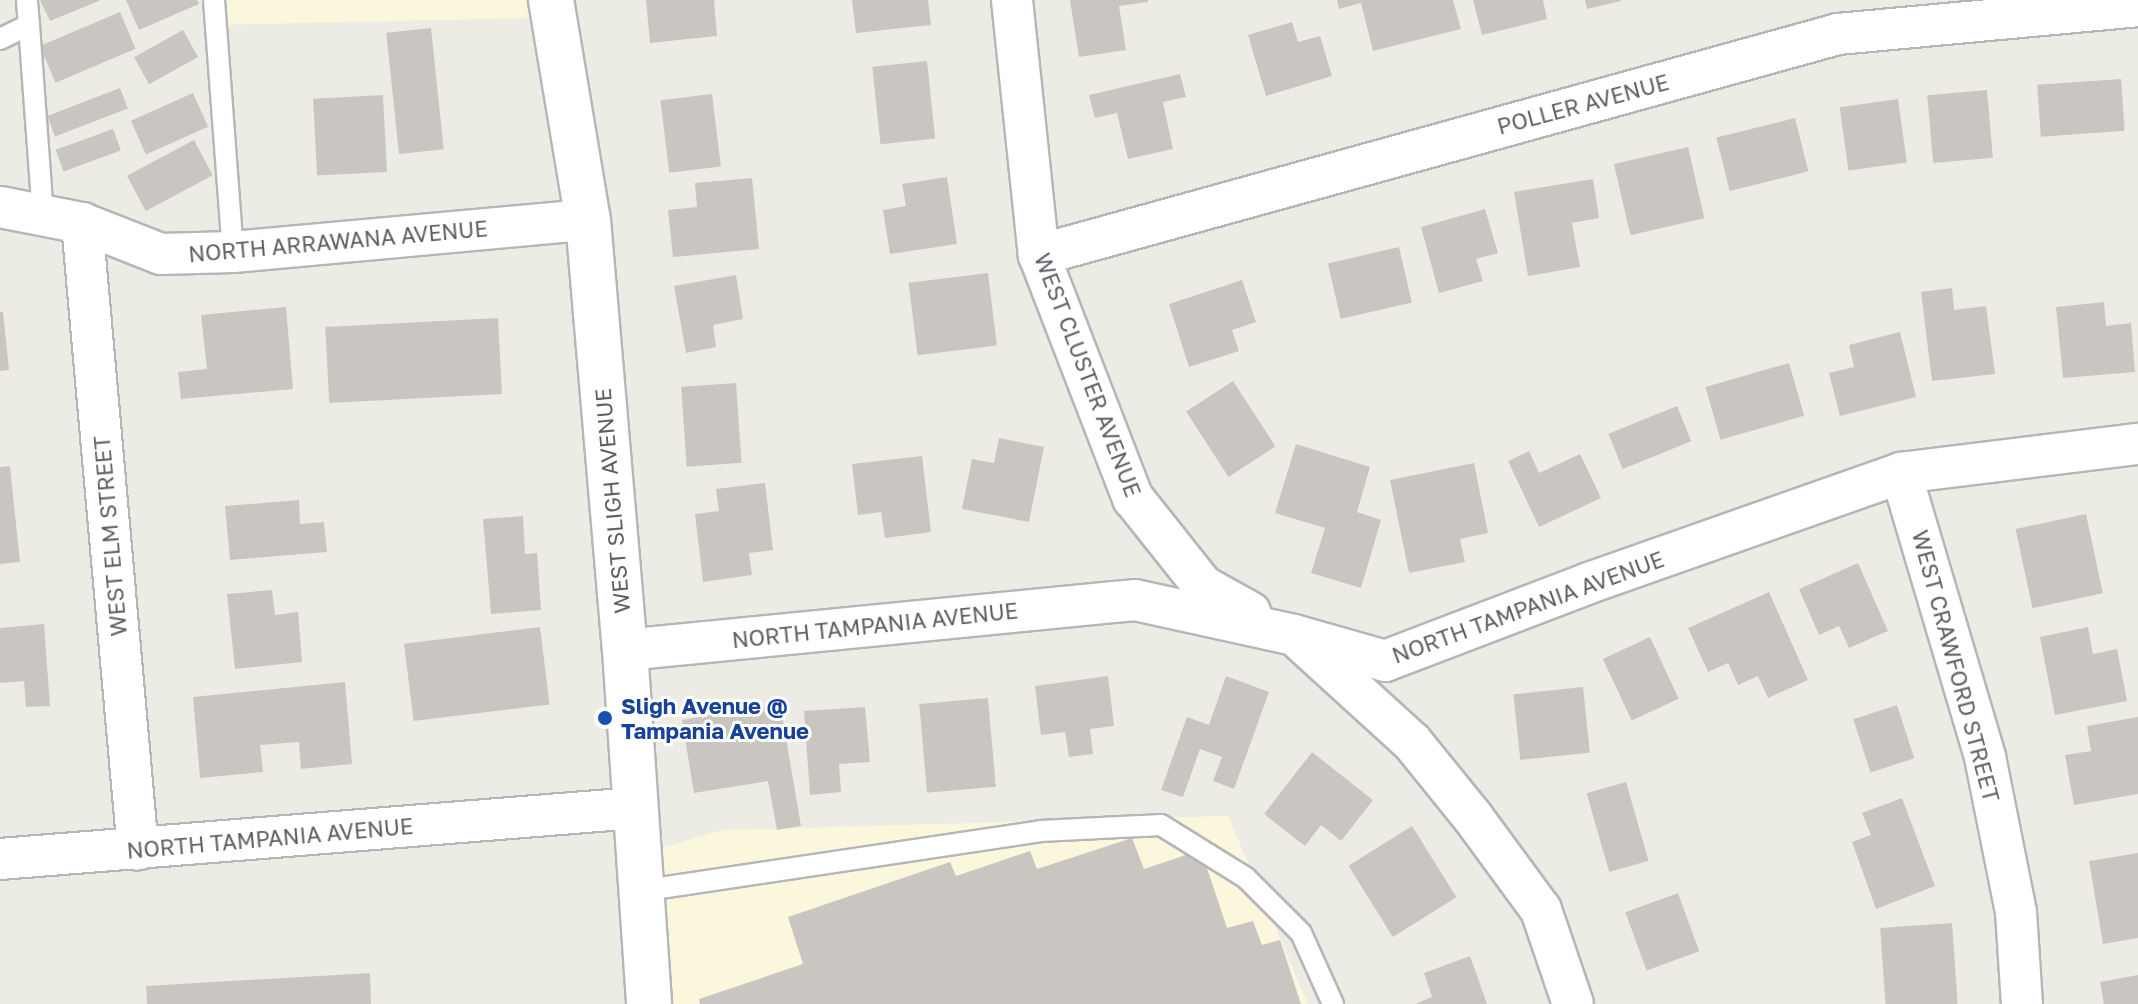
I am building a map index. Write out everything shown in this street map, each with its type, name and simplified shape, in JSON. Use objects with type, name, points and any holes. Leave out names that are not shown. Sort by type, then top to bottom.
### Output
[{"type":"main road","name":"WEST SLIGH AVENUE","points":[[551,0],[588,220],[625,650],[649,1004]]},
{"type":"street","name":"WEST CLUSTER AVENUE","points":[[1012,0],[1039,255],[1133,498],[1203,586],[1294,635],[1412,742],[1472,816],[1541,910],[1573,1004]]},
{"type":"street","name":"POLLER AVENUE","points":[[1039,255],[1838,34],[2138,6]]},
{"type":"street","name":"NORTH ARRAWANA AVENUE","points":[[0,207],[82,223],[161,254],[233,252],[588,220]]},
{"type":"street","name":"WEST ELM STREET","points":[[82,223],[138,850]]},
{"type":"street","name":"NORTH TAMPANIA AVENUE","points":[[625,650],[1135,600],[1294,635],[1385,661],[1589,583],[1901,473],[2138,444]]},
{"type":"street","name":"WEST CRAWFORD STREET","points":[[1901,473],[1985,757],[2016,912],[2022,1004]]},
{"type":"street","name":"NORTH TAMPANIA AVENUE","points":[[0,859],[635,808]]},
{"type":"lane","points":[[27,0],[43,216]]},
{"type":"lane","points":[[214,0],[233,252]]},
{"type":"lane","points":[[0,39],[29,25]]},
{"type":"lane","points":[[640,891],[1040,831],[1161,825],[1246,878],[1301,933],[1333,1004]]},
{"type":"shaded area","points":[[210,0],[531,0],[534,18],[213,25]]},
{"type":"shaded area","points":[[1228,816],[1308,1004],[669,1004],[657,849],[723,830]]},
{"type":"building","points":[[40,0],[101,0],[50,21]]},
{"type":"building","points":[[126,0],[197,0],[199,4],[139,30]]},
{"type":"building","points":[[646,0],[714,0],[717,36],[650,43]]},
{"type":"building","points":[[852,0],[928,0],[931,25],[856,33]]},
{"type":"building","points":[[1070,0],[1148,2],[1119,6],[1126,50],[1079,57]]},
{"type":"building","points":[[1337,0],[1453,0],[1461,29],[1373,51],[1361,3],[1339,9]]},
{"type":"building","points":[[1473,0],[1543,0],[1547,19],[1482,35]]},
{"type":"building","points":[[1585,0],[1621,0],[1621,1],[1587,9]]},
{"type":"building","points":[[120,12],[136,49],[56,83],[40,46]]},
{"type":"building","points":[[1292,22],[1298,42],[1320,36],[1332,76],[1266,96],[1248,35]]},
{"type":"building","points":[[431,28],[444,149],[399,154],[386,33]]},
{"type":"building","points":[[183,30],[198,57],[149,84],[134,57]]},
{"type":"building","points":[[927,61],[935,139],[880,144],[872,67]]},
{"type":"building","points":[[1180,74],[1186,97],[1163,102],[1173,149],[1128,159],[1117,113],[1095,118],[1089,95]]},
{"type":"building","points":[[2121,79],[2125,131],[2041,137],[2037,85]]},
{"type":"building","points":[[120,88],[128,109],[55,136],[47,116]]},
{"type":"building","points":[[1987,90],[1993,158],[1933,163],[1927,95]]},
{"type":"building","points":[[193,93],[208,127],[146,154],[131,121]]},
{"type":"building","points":[[712,94],[721,166],[669,173],[660,100]]},
{"type":"building","points":[[383,95],[387,172],[317,176],[313,99]]},
{"type":"building","points":[[1898,99],[1907,162],[1848,171],[1840,107]]},
{"type":"building","points":[[1795,118],[1808,171],[1730,191],[1716,138]]},
{"type":"building","points":[[113,129],[121,151],[64,171],[56,150]]},
{"type":"building","points":[[194,140],[213,175],[146,211],[127,176]]},
{"type":"building","points":[[1688,147],[1704,218],[1630,235],[1614,164]]},
{"type":"building","points":[[947,177],[957,244],[890,254],[883,210],[906,206],[902,184]]},
{"type":"building","points":[[752,178],[759,249],[673,257],[668,210],[697,207],[695,183]]},
{"type":"building","points":[[1593,179],[1599,218],[1572,223],[1580,267],[1528,276],[1514,192]]},
{"type":"building","points":[[1485,209],[1498,253],[1476,259],[1483,281],[1439,293],[1421,227]]},
{"type":"building","points":[[1399,247],[1412,303],[1341,319],[1328,263]]},
{"type":"building","points":[[988,273],[997,345],[917,355],[909,283]]},
{"type":"building","points":[[736,275],[743,319],[713,325],[716,347],[686,353],[674,286]]},
{"type":"building","points":[[1242,280],[1256,322],[1232,330],[1239,351],[1189,367],[1169,304]]},
{"type":"building","points":[[1952,288],[1954,310],[1986,306],[1995,374],[1932,381],[1921,292]]},
{"type":"building","points":[[2104,302],[2106,326],[2131,323],[2135,372],[2063,378],[2056,307]]},
{"type":"building","points":[[286,307],[293,389],[181,399],[178,372],[207,369],[201,315]]},
{"type":"building","points":[[0,312],[3,312],[9,370],[0,371]]},
{"type":"building","points":[[498,318],[502,394],[329,403],[325,327]]},
{"type":"building","points":[[1900,332],[1916,397],[1840,416],[1829,373],[1854,367],[1849,345]]},
{"type":"building","points":[[1789,363],[1804,416],[1721,440],[1705,387]]},
{"type":"building","points":[[1233,381],[1275,446],[1229,477],[1186,411]]},
{"type":"building","points":[[736,383],[742,463],[687,467],[681,387]]},
{"type":"building","points":[[1677,406],[1691,441],[1623,469],[1608,434]]},
{"type":"building","points":[[999,438],[1044,447],[1029,522],[962,509],[972,459],[994,463]]},
{"type":"building","points":[[1296,444],[1370,467],[1357,512],[1381,520],[1361,588],[1311,573],[1325,528],[1275,513]]},
{"type":"building","points":[[1529,451],[1539,473],[1580,454],[1601,498],[1539,527],[1508,461]]},
{"type":"building","points":[[922,456],[931,532],[885,538],[881,512],[858,515],[852,464]]},
{"type":"building","points":[[1474,463],[1488,533],[1460,539],[1465,562],[1409,573],[1390,480]]},
{"type":"building","points":[[10,466],[20,562],[0,564],[0,467]]},
{"type":"building","points":[[765,483],[773,550],[749,553],[752,575],[703,582],[695,514],[719,511],[716,489]]},
{"type":"building","points":[[299,500],[300,524],[324,522],[327,552],[230,560],[225,506]]},
{"type":"building","points":[[2086,514],[2103,593],[2032,608],[2016,529]]},
{"type":"building","points":[[523,516],[525,554],[537,553],[541,610],[491,614],[483,519]]},
{"type":"building","points":[[1858,563],[1888,631],[1849,648],[1839,626],[1819,635],[1799,589]]},
{"type":"building","points":[[272,590],[275,615],[298,612],[302,662],[235,669],[227,594]]},
{"type":"building","points":[[1769,592],[1808,680],[1768,698],[1758,676],[1738,685],[1728,663],[1708,672],[1688,628]]},
{"type":"building","points":[[44,624],[50,706],[26,707],[24,681],[0,683],[0,628]]},
{"type":"building","points":[[540,627],[550,704],[414,721],[404,644]]},
{"type":"building","points":[[2088,627],[2093,654],[2117,649],[2127,701],[2055,715],[2040,637]]},
{"type":"building","points":[[1650,637],[1679,699],[1632,721],[1603,659]]},
{"type":"building","points":[[1108,676],[1114,726],[1090,729],[1093,754],[1069,757],[1065,732],[1041,735],[1035,686]]},
{"type":"building","points":[[1226,676],[1269,692],[1234,789],[1213,781],[1222,757],[1200,749],[1183,797],[1161,790],[1187,717],[1209,725]]},
{"type":"building","points":[[345,682],[352,764],[301,769],[299,742],[260,745],[263,772],[200,778],[193,697]]},
{"type":"building","points":[[1583,687],[1590,753],[1520,760],[1513,694]]},
{"type":"building","points":[[988,698],[996,787],[927,793],[919,704]]},
{"type":"building","points":[[780,703],[801,826],[777,830],[768,781],[694,793],[682,720]]},
{"type":"building","points":[[1897,705],[1914,758],[1871,772],[1853,719]]},
{"type":"building","points":[[865,707],[870,762],[839,764],[841,792],[810,795],[804,711]]},
{"type":"building","points":[[2138,717],[2138,794],[2074,805],[2065,755],[2091,751],[2087,726]]},
{"type":"building","points":[[1312,752],[1373,800],[1341,841],[1321,825],[1305,846],[1264,814]]},
{"type":"building","points":[[1626,782],[1649,861],[1609,872],[1587,793]]},
{"type":"building","points":[[1902,798],[1935,886],[1876,909],[1852,842],[1871,835],[1862,813]]},
{"type":"building","points":[[1412,826],[1457,897],[1393,937],[1348,866]]},
{"type":"building","points":[[1132,838],[1144,869],[1201,850],[1227,928],[1253,921],[1262,945],[1280,940],[1301,1004],[700,1004],[699,999],[803,964],[788,917],[950,862],[956,876],[1030,851],[1037,869]]},
{"type":"building","points":[[2138,853],[2138,938],[2103,944],[2089,861]]},
{"type":"building","points":[[1678,893],[1699,951],[1647,970],[1625,912]]},
{"type":"building","points":[[1952,923],[1958,1004],[1885,1004],[1880,928]]},
{"type":"building","points":[[1470,956],[1487,1004],[1415,1004],[1432,997],[1424,973]]},
{"type":"building","points":[[370,973],[371,1004],[147,1004],[146,986]]},
{"type":"building","points":[[2138,975],[2138,1004],[2104,1004],[2100,982]]},
{"type":"place","name":"Sligh Avenue @ Tampania Avenue","points":[[605,718]]}]
